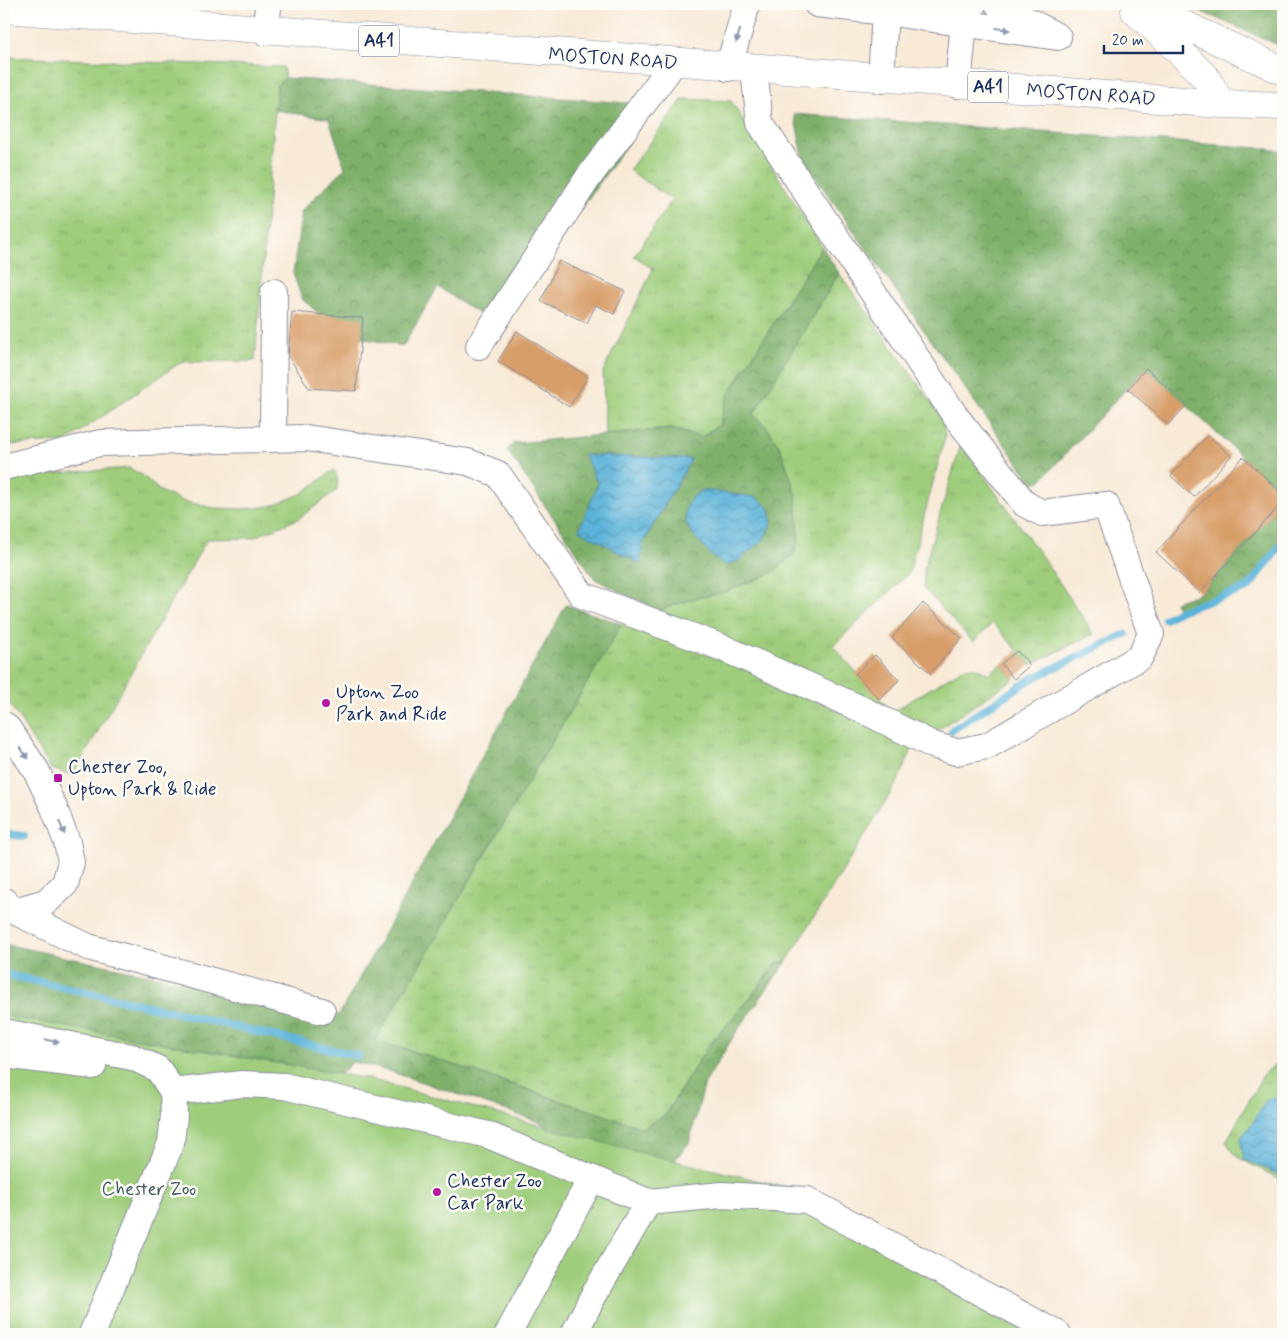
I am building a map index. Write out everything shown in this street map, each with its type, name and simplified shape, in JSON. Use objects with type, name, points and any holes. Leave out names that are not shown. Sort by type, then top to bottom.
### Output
[{"type":"highway","points":[[1125,4],[1144,18],[1206,78],[1222,104]]},
{"type":"highway","points":[[1144,4],[1198,32],[1283,71]]},
{"type":"highway","name":"MOSTON ROAD","points":[[4,9],[264,32],[673,64],[1222,104]]},
{"type":"highway","name":"A41","points":[[1222,104],[1283,106]]},
{"type":"street","points":[[264,32],[269,4]]},
{"type":"street","points":[[4,467],[100,443],[306,438],[468,462],[498,474],[582,595],[723,648],[861,709],[933,745],[956,752],[987,746],[1140,657],[1151,634],[1106,505],[1042,514],[1025,504],[956,417],[760,123],[741,69],[748,4]]},
{"type":"street","points":[[817,4],[885,12],[969,13],[1058,37],[998,4]]},
{"type":"street","points":[[881,80],[885,12]]},
{"type":"street","points":[[958,85],[969,13]]},
{"type":"street","points":[[479,346],[588,178],[673,64]]},
{"type":"street","points":[[273,439],[274,292]]},
{"type":"street","points":[[4,725],[36,770],[68,842],[71,862],[65,884],[46,902],[7,907]]},
{"type":"street","points":[[7,907],[88,947],[322,1011]]},
{"type":"street","points":[[4,1032],[132,1058],[158,1070],[173,1103],[171,1143],[92,1334]]},
{"type":"street","points":[[4,1055],[108,1068],[145,1080],[159,1089],[173,1103]]},
{"type":"street","points":[[173,1103],[242,1084],[284,1086],[488,1136],[648,1202],[722,1195],[807,1200],[1058,1334]]},
{"type":"street","points":[[508,1334],[591,1179]]},
{"type":"street","points":[[574,1334],[648,1202]]},
{"type":"green space","points":[[1185,4],[1283,4],[1283,47],[1188,6]]},
{"type":"green space","points":[[4,57],[283,67],[285,78],[277,86],[255,361],[181,362],[65,442],[4,445]]},
{"type":"green space","points":[[285,78],[655,105],[553,248],[502,329],[438,287],[403,346],[361,338],[320,315],[302,299],[293,273],[302,210],[345,168],[329,119],[275,110],[277,85]]},
{"type":"green space","points":[[683,99],[731,101],[822,247],[728,395],[719,425],[701,437],[671,429],[605,435],[603,372],[653,269],[634,256],[672,200],[629,170]]},
{"type":"green space","points":[[794,114],[1283,151],[1283,494],[1146,368],[1040,481],[1032,483],[804,161]]},
{"type":"green space","points":[[822,247],[839,273],[753,415],[767,427],[781,450],[796,494],[799,540],[794,553],[774,572],[722,593],[696,598],[659,610],[595,579],[507,450],[514,443],[671,429],[701,437],[719,425],[728,395]],"holes":[[[585,455],[691,459],[643,543],[598,484]]]},
{"type":"green space","points":[[839,273],[943,419],[945,437],[909,573],[833,646],[892,712],[964,668],[977,668],[989,674],[1001,664],[1014,679],[933,733],[659,610],[696,598],[722,593],[774,572],[794,553],[796,494],[781,450],[767,427],[753,415]]},
{"type":"green space","points":[[961,444],[1045,561],[1094,634],[1030,665],[993,623],[973,642],[924,589],[924,568]]},
{"type":"green space","points":[[129,468],[142,475],[160,491],[182,501],[214,508],[243,509],[271,506],[301,494],[334,470],[338,480],[337,490],[298,519],[252,538],[207,539],[73,775],[51,769],[9,703],[4,701],[4,477]]},
{"type":"green space","points":[[1283,502],[1283,542],[1248,588],[1179,611],[1175,602],[1201,593]]},
{"type":"green space","points":[[566,605],[622,624],[374,1042],[406,1049],[643,1128],[665,1115],[708,1046],[746,1003],[777,963],[787,961],[735,1034],[705,1083],[689,1143],[667,1170],[580,1145],[537,1121],[389,1071],[353,1062],[340,1074],[4,1016],[4,944],[339,1015]]},
{"type":"green space","points":[[622,624],[775,680],[913,747],[898,781],[787,961],[777,963],[746,1003],[708,1046],[665,1115],[643,1128],[406,1049],[373,1043]]},
{"type":"green space","name":"Chester Zoo","points":[[4,1016],[369,1079],[626,1149],[811,1193],[1073,1334],[4,1334]]},
{"type":"green space","points":[[1275,1065],[1283,1067],[1283,1181],[1237,1157],[1226,1142],[1264,1073]]},
{"type":"water","points":[[584,455],[691,459],[643,543],[640,564],[579,530],[598,484]]},
{"type":"water","points":[[703,490],[756,497],[770,509],[772,522],[763,540],[738,561],[725,565],[718,561],[695,537],[688,526],[685,514],[688,503],[697,493]]},
{"type":"water","points":[[1283,1097],[1283,1176],[1244,1159],[1240,1139],[1254,1121],[1267,1099]]},
{"type":"building","points":[[559,261],[625,291],[614,314],[596,305],[587,323],[541,301]]},
{"type":"building","points":[[292,312],[363,318],[356,391],[309,388],[288,356]]},
{"type":"building","points":[[517,331],[588,377],[569,407],[498,361]]},
{"type":"building","points":[[1146,368],[1187,405],[1168,425],[1128,389]]},
{"type":"building","points":[[1208,435],[1231,456],[1194,497],[1171,476]]},
{"type":"building","points":[[1243,457],[1283,494],[1283,502],[1200,593],[1156,552]]},
{"type":"building","points":[[923,603],[962,638],[930,673],[892,638]]},
{"type":"building","points":[[1017,651],[1030,665],[1014,679],[1001,664]]},
{"type":"building","points":[[875,655],[899,680],[879,699],[855,674]]},
{"type":"waterway","points":[[1165,619],[1179,611],[1248,588],[1283,542]]},
{"type":"waterway","points":[[952,730],[1031,679],[1126,634]]},
{"type":"waterway","points":[[4,834],[24,836]]},
{"type":"waterway","points":[[4,974],[358,1056]]},
{"type":"place","name":"Upton Zoo Park and Ride","points":[[326,703]]},
{"type":"place","name":"Chester Zoo, Upton Park & Ride","points":[[58,778]]},
{"type":"place","name":"Chester Zoo Car Park","points":[[437,1192]]}]
